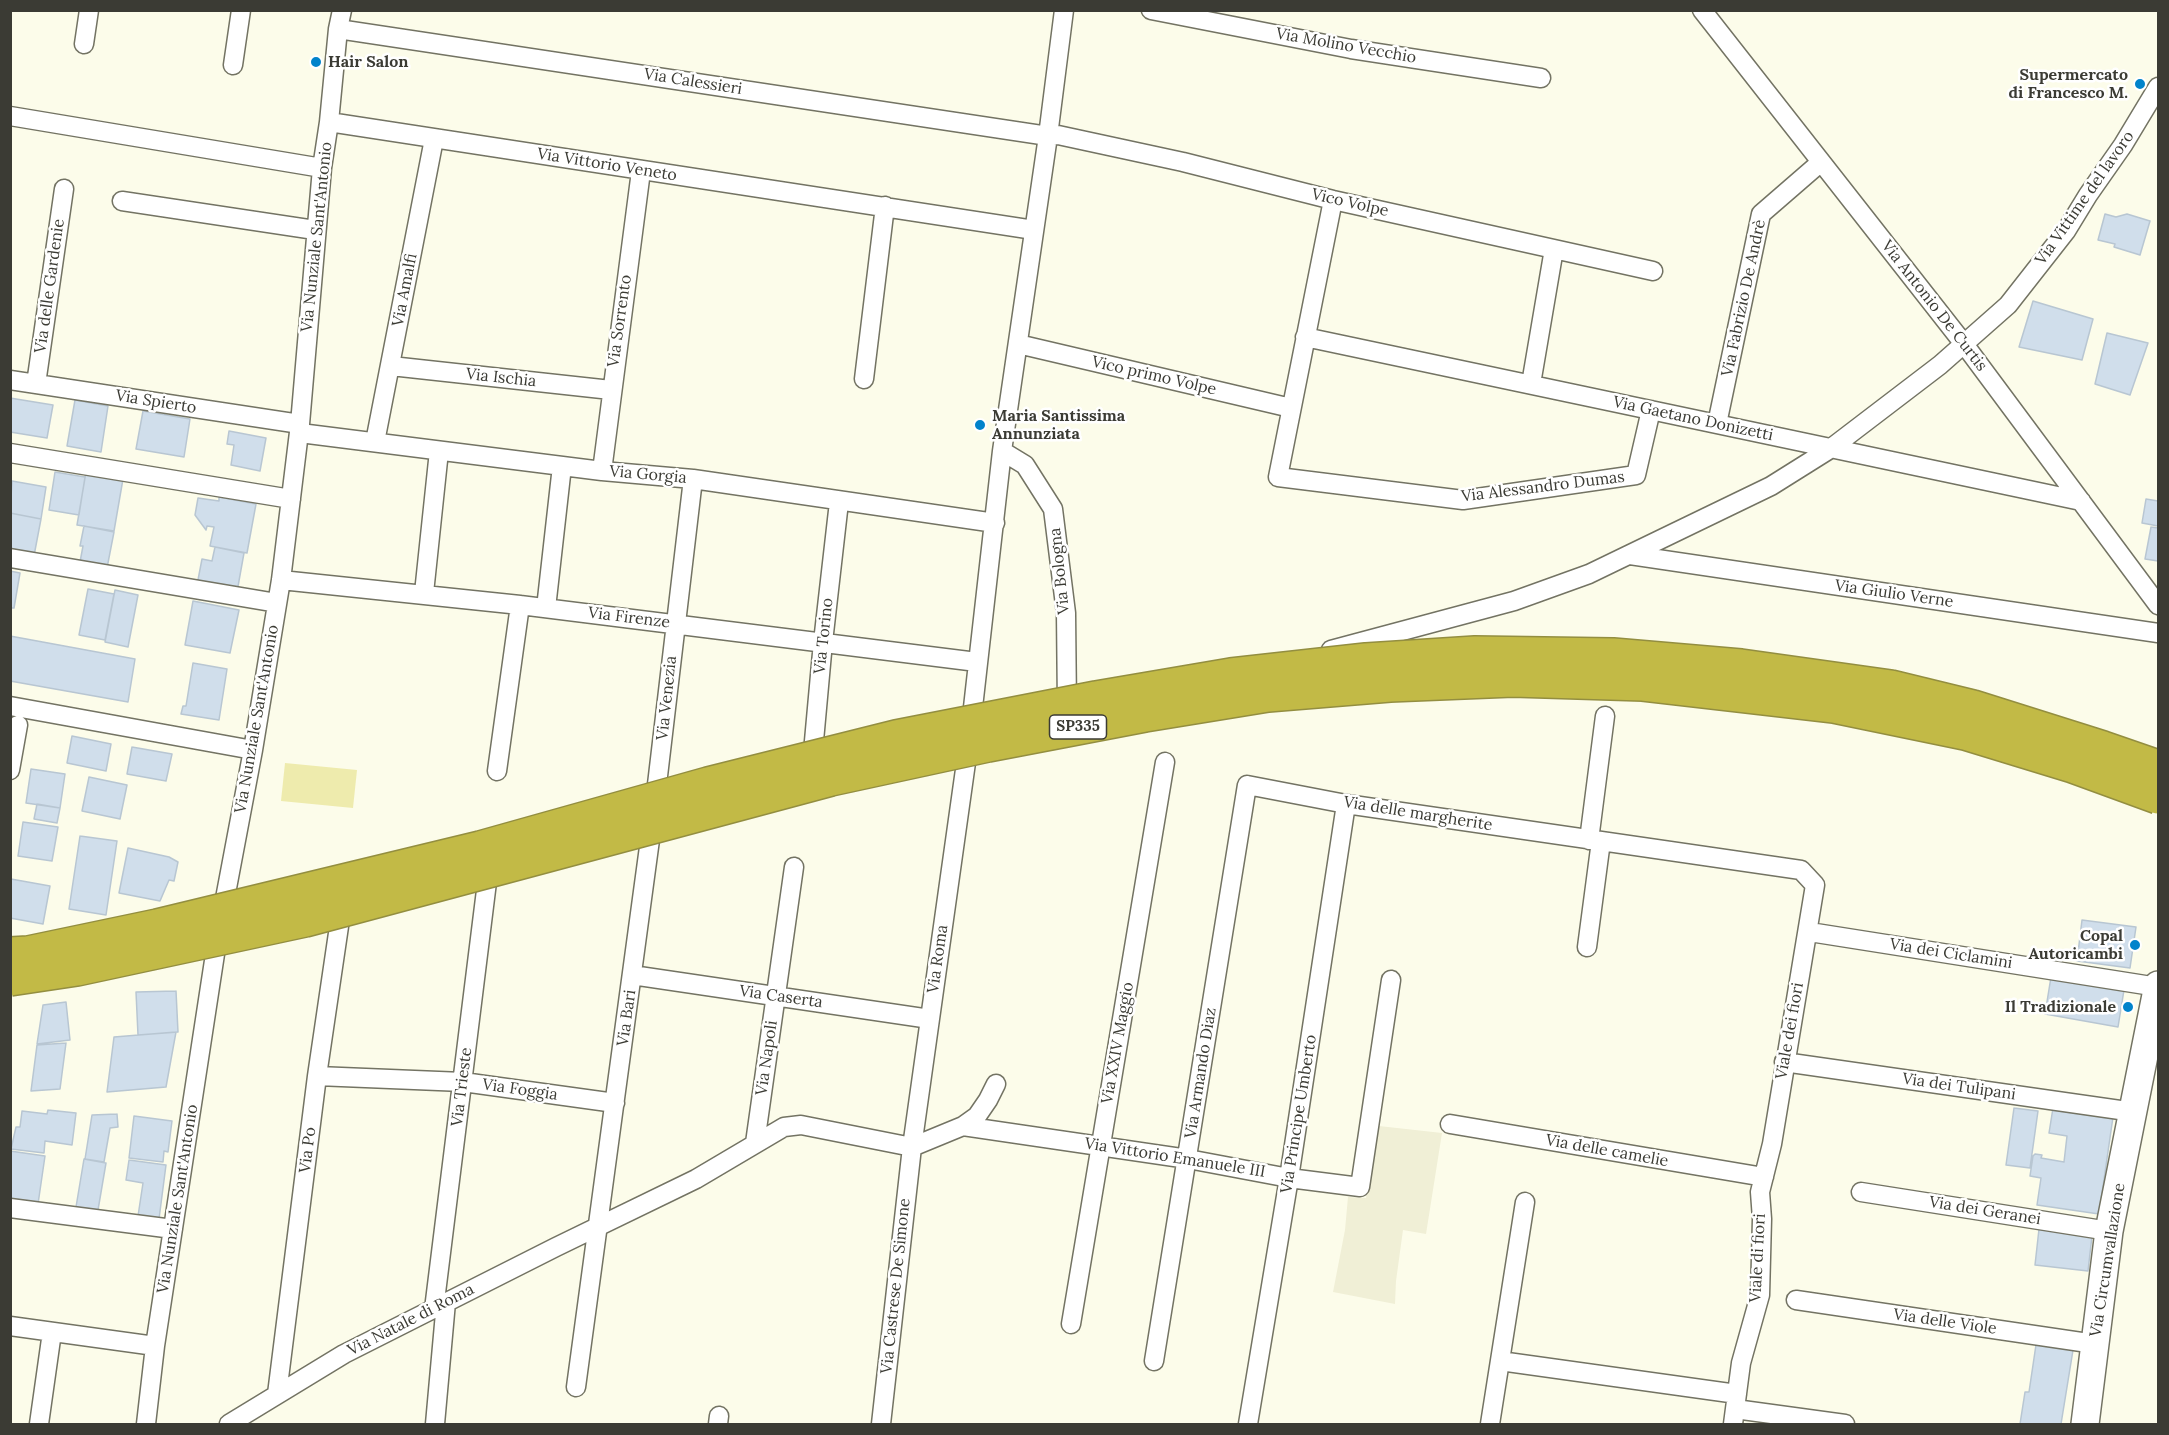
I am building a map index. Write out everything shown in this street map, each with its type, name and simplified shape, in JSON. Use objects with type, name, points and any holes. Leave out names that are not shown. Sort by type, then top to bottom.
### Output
[{"type":"highway","name":"SP335","points":[[10,954],[28,953],[157,926],[468,851],[708,784],[896,737],[1096,698],[1220,677],[1366,660],[1475,653],[1601,655],[1742,666],[1891,687],[1973,707],[2158,768]]},
{"type":"highway","name":"SP335","points":[[10,979],[77,969],[305,920],[831,779],[1011,740],[1268,695],[1390,685],[1513,680],[1654,685],[1834,706],[1965,733],[2073,766],[2158,797]]},
{"type":"street","points":[[84,44],[89,10]]},
{"type":"street","points":[[233,65],[241,10]]},
{"type":"street","name":"Via Roma","points":[[912,1147],[969,734],[1002,452],[1064,10]]},
{"type":"street","name":"Via Molino Vecchio","points":[[1152,10],[1351,49],[1541,78]]},
{"type":"street","name":"Via Antonio De Curtis","points":[[1702,10],[1964,344],[2158,605]]},
{"type":"street","name":"Via Calessieri","points":[[340,20],[1048,136]]},
{"type":"street","name":"Via Nunziale Sant'Antonio","points":[[146,1425],[155,1346],[217,941],[253,750],[281,580],[300,428],[315,230],[340,20]]},
{"type":"street","name":"Via Vittime del lavoro","points":[[10,989],[217,941],[489,864],[654,810],[1360,643],[1514,601],[1589,574],[1771,486],[1830,449],[1964,344],[2008,305],[2066,231],[2088,195],[2124,145],[2158,87]]},
{"type":"street","points":[[10,116],[322,168]]},
{"type":"street","name":"Via Vittorio Veneto","points":[[329,122],[1034,230]]},
{"type":"street","name":"Vico Volpe","points":[[1048,136],[1058,135],[1183,162],[1333,200],[1653,271]]},
{"type":"street","name":"Via Amalfi","points":[[375,442],[434,139]]},
{"type":"street","name":"Via Fabrizio De Andrè","points":[[1716,424],[1761,214],[1821,162]]},
{"type":"street","name":"Via Sorrento","points":[[602,471],[641,171]]},
{"type":"street","name":"Via delle Gardenie","points":[[36,384],[64,189]]},
{"type":"street","points":[[1291,408],[1333,200]]},
{"type":"street","points":[[122,201],[315,230]]},
{"type":"street","points":[[864,379],[885,206]]},
{"type":"street","points":[[1531,384],[1554,249]]},
{"type":"street","name":"Via Gaetano Donizetti","points":[[1305,338],[2081,501]]},
{"type":"street","name":"Vico primo Volpe","points":[[1018,345],[1291,408]]},
{"type":"street","name":"Via Ischia","points":[[391,366],[611,390]]},
{"type":"street","name":"Via Spierto","points":[[10,380],[300,428]]},
{"type":"street","name":"Via Alessandro Dumas","points":[[1291,408],[1278,477],[1463,500],[1636,475],[1650,410]]},
{"type":"street","name":"Via Gorgia","points":[[300,428],[439,451],[602,471],[693,479],[995,523]]},
{"type":"street","points":[[423,593],[439,451]]},
{"type":"street","name":"Via Bologna","points":[[1002,452],[1025,465],[1053,509],[1066,613],[1067,711]]},
{"type":"street","points":[[10,453],[291,499]]},
{"type":"street","points":[[546,608],[562,466]]},
{"type":"street","name":"Via Venezia","points":[[654,810],[693,479]]},
{"type":"street","name":"Via Torino","points":[[812,771],[823,642],[839,502]]},
{"type":"street","name":"Via Giulio Verne","points":[[1630,555],[2158,633]]},
{"type":"street","points":[[10,558],[277,603]]},
{"type":"street","name":"Via Firenze","points":[[281,580],[520,604],[977,662]]},
{"type":"street","points":[[497,771],[520,604]]},
{"type":"street","points":[[10,706],[253,750]]},
{"type":"street","points":[[1587,947],[1605,716]]},
{"type":"street","points":[[10,770],[18,725]]},
{"type":"street","name":"Via XXIV Maggio","points":[[1071,1324],[1165,762]]},
{"type":"street","name":"Via delle margherite","points":[[1247,785],[1346,804],[1801,870],[1815,885]]},
{"type":"street","name":"Via Armando Diaz","points":[[1154,1361],[1247,785]]},
{"type":"street","name":"Via Principe Umberto","points":[[1248,1425],[1289,1178],[1346,804]]},
{"type":"street","name":"Via Bari","points":[[599,1226],[654,810]]},
{"type":"street","name":"Via Trieste","points":[[435,1425],[440,1306],[463,1082],[489,864]]},
{"type":"street","name":"Via Napoli","points":[[755,1143],[794,867]]},
{"type":"street","name":"Viale dei fiori","points":[[1764,1177],[1772,1144],[1815,885]]},
{"type":"street","name":"Via Po","points":[[277,1394],[317,1076],[342,906]]},
{"type":"street","name":"Via dei Ciclamini","points":[[1816,933],[2158,986]]},
{"type":"street","name":"Via Caserta","points":[[632,975],[930,1019]]},
{"type":"street","name":"Via Vittorio Emanuele III","points":[[963,1126],[1188,1159],[1289,1178],[1360,1187],[1391,981]]},
{"type":"street","name":"Via Circumvallazione","points":[[2085,1425],[2109,1231],[2158,986]]},
{"type":"street","name":"Via dei Tulipani","points":[[1784,1062],[2136,1104]]},
{"type":"street","name":"Via Foggia","points":[[317,1076],[463,1082],[615,1103]]},
{"type":"street","points":[[912,1147],[963,1126],[977,1116],[996,1084]]},
{"type":"street","name":"Via delle camelie","points":[[1450,1124],[1764,1177]]},
{"type":"street","name":"Via Natale di Roma","points":[[230,1425],[344,1354],[696,1179],[784,1127],[801,1125],[912,1147]]},
{"type":"street","name":"Via Castrese De Simone","points":[[880,1425],[912,1147]]},
{"type":"street","name":"Viale di fiori","points":[[1735,1409],[1741,1363],[1760,1295],[1760,1192],[1764,1177]]},
{"type":"street","name":"Via dei Geranei","points":[[1861,1192],[2109,1231]]},
{"type":"street","points":[[1490,1425],[1525,1202]]},
{"type":"street","points":[[10,1208],[173,1229]]},
{"type":"street","points":[[576,1387],[599,1226]]},
{"type":"street","name":"Via delle Viole","points":[[1796,1300],[2095,1344]]},
{"type":"street","points":[[10,1326],[155,1346]]},
{"type":"street","points":[[39,1425],[52,1332]]},
{"type":"street","points":[[1500,1361],[1735,1409],[1806,1422],[1845,1425]]},
{"type":"shaded area","points":[[285,763],[357,770],[353,808],[281,801]]},
{"type":"shaded area","points":[[1379,1126],[1442,1133],[1426,1234],[1403,1230],[1395,1304],[1333,1292],[1345,1230],[1348,1197],[1366,1198]]},
{"type":"building","points":[[2105,214],[2116,217],[2127,214],[2150,221],[2140,255],[2114,247],[2115,244],[2098,240]]},
{"type":"building","points":[[2033,301],[2093,319],[2082,360],[2019,347]]},
{"type":"building","points":[[2107,333],[2148,343],[2130,395],[2095,384]]},
{"type":"building","points":[[10,398],[53,405],[47,438],[10,432]]},
{"type":"building","points":[[75,400],[108,406],[101,452],[67,446]]},
{"type":"building","points":[[143,411],[190,419],[184,457],[136,449]]},
{"type":"building","points":[[229,431],[266,438],[260,471],[231,465],[234,445],[227,444]]},
{"type":"building","points":[[55,472],[85,477],[79,515],[49,510]]},
{"type":"building","points":[[86,472],[123,479],[114,531],[77,525]]},
{"type":"building","points":[[12,481],[46,487],[41,519],[10,513]]},
{"type":"building","points":[[219,497],[256,504],[247,553],[210,546],[214,527],[207,526],[206,530],[195,515],[198,498],[219,501]]},
{"type":"building","points":[[2146,499],[2158,501],[2158,526],[2142,523]]},
{"type":"building","points":[[10,513],[41,519],[33,561],[10,557]]},
{"type":"building","points":[[84,526],[114,532],[107,568],[80,562]]},
{"type":"building","points":[[2151,527],[2158,528],[2158,561],[2145,559]]},
{"type":"building","points":[[215,547],[244,553],[237,592],[197,585],[202,559],[212,561]]},
{"type":"building","points":[[10,571],[20,573],[14,608],[10,608]]},
{"type":"building","points":[[88,589],[114,594],[105,640],[79,635]]},
{"type":"building","points":[[115,590],[138,595],[128,647],[105,642]]},
{"type":"building","points":[[193,601],[239,610],[230,653],[185,645]]},
{"type":"building","points":[[10,636],[135,659],[128,702],[10,681]]},
{"type":"building","points":[[193,663],[227,669],[219,720],[181,714],[183,706],[186,706]]},
{"type":"building","points":[[72,736],[111,744],[106,771],[67,763]]},
{"type":"building","points":[[132,747],[172,754],[166,781],[127,774]]},
{"type":"building","points":[[31,769],[65,774],[60,808],[26,803]]},
{"type":"building","points":[[89,777],[127,785],[120,819],[82,811]]},
{"type":"building","points":[[37,804],[60,808],[57,823],[34,819]]},
{"type":"building","points":[[23,822],[58,827],[52,861],[18,856]]},
{"type":"building","points":[[80,836],[117,841],[106,915],[69,909]]},
{"type":"building","points":[[128,848],[169,857],[178,862],[174,881],[169,880],[160,901],[119,893]]},
{"type":"building","points":[[11,879],[50,886],[43,924],[10,918]]},
{"type":"building","points":[[2082,920],[2136,927],[2130,968],[2077,961]]},
{"type":"building","points":[[2051,977],[2124,990],[2118,1027],[2045,1014]]},
{"type":"building","points":[[176,991],[178,1032],[138,1035],[136,992]]},
{"type":"building","points":[[66,1002],[70,1040],[37,1044],[43,1005]]},
{"type":"building","points":[[176,1032],[166,1087],[107,1092],[114,1037]]},
{"type":"building","points":[[66,1043],[60,1089],[31,1091],[37,1045]]},
{"type":"building","points":[[2014,1108],[2038,1111],[2030,1168],[2006,1165]]},
{"type":"building","points":[[2053,1108],[2113,1117],[2099,1214],[2037,1205],[2041,1178],[2030,1176],[2033,1156],[2042,1155],[2041,1158],[2064,1162],[2067,1136],[2049,1133]]},
{"type":"building","points":[[48,1110],[76,1113],[72,1145],[45,1141],[44,1153],[11,1149],[16,1127],[20,1127],[22,1111],[47,1114]]},
{"type":"building","points":[[117,1114],[118,1127],[110,1128],[104,1162],[85,1159],[92,1115]]},
{"type":"building","points":[[134,1116],[172,1121],[168,1152],[164,1151],[163,1162],[129,1158]]},
{"type":"building","points":[[10,1151],[45,1156],[38,1204],[10,1200]]},
{"type":"building","points":[[84,1159],[106,1163],[98,1210],[76,1207]]},
{"type":"building","points":[[129,1160],[166,1165],[159,1219],[138,1216],[143,1183],[126,1180]]},
{"type":"building","points":[[2039,1229],[2092,1236],[2088,1271],[2035,1265]]},
{"type":"building","points":[[2037,1338],[2074,1344],[2061,1424],[2020,1424],[2025,1392],[2029,1392]]},
{"type":"place","name":"Hair Salon","points":[[316,62]]},
{"type":"place","name":"Supermercato di Francesco M.","points":[[2140,84]]},
{"type":"place","name":"Maria Santissima Annunziata","points":[[980,425]]},
{"type":"place","name":"Copal Autoricambi","points":[[2135,945]]},
{"type":"place","name":"Il Tradizionale","points":[[2128,1007]]}]
